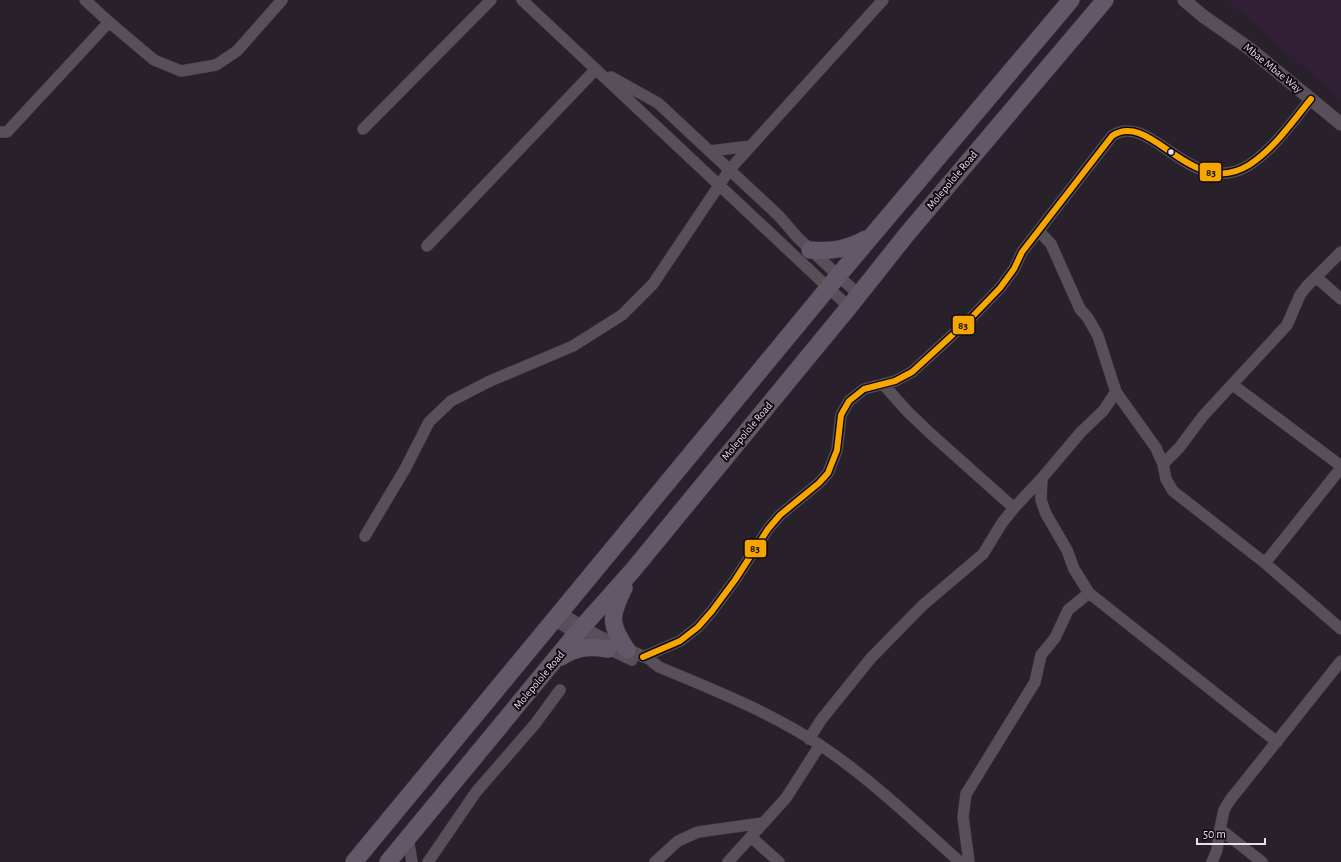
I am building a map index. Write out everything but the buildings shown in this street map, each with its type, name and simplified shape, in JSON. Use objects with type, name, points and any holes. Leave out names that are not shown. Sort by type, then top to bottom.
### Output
[{"type":"main road","points":[[354,862],[871,236],[1071,0]]},
{"type":"main road","name":"Molepolole Road","points":[[388,862],[580,631],[633,570],[854,301],[906,234],[1105,0]]},
{"type":"main road","points":[[804,244],[837,250],[856,244],[871,236]]},
{"type":"main road","points":[[627,650],[615,631],[613,622],[615,608],[633,570]]},
{"type":"main road","points":[[555,661],[577,648],[590,646],[608,650]]},
{"type":"street","points":[[85,0],[154,60],[181,71],[216,65],[237,50],[282,0]]},
{"type":"street","points":[[363,129],[491,0]]},
{"type":"street","points":[[522,0],[789,250],[834,282],[854,301]]},
{"type":"street","points":[[364,536],[405,469],[429,422],[451,401],[490,381],[573,346],[622,315],[653,284],[730,169],[883,0]]},
{"type":"street","name":"Mbae Mbae Way","points":[[1184,0],[1203,16],[1224,29],[1341,124]]},
{"type":"street","name":"Mbae Mbae Way","points":[[1198,0],[1209,10],[1224,29]]},
{"type":"street","points":[[0,132],[7,132],[109,22]]},
{"type":"street","points":[[596,69],[658,103],[779,216],[804,244],[834,282]]},
{"type":"street","points":[[427,246],[596,69]]},
{"type":"street","points":[[643,657],[680,641],[698,627],[712,611],[768,529],[780,516],[820,483],[828,473],[837,450],[841,415],[849,401],[864,389],[883,384],[912,372],[972,317],[1000,288],[1039,230],[1112,136],[1120,130],[1131,130],[1141,133],[1193,166],[1218,175],[1243,168],[1264,154],[1311,99]]},
{"type":"street","points":[[710,151],[751,146]]},
{"type":"street","points":[[1039,230],[1051,244],[1080,309],[1088,318],[1098,336],[1116,392],[1156,448],[1163,464],[1166,479],[1173,491],[1265,563],[1341,629]]},
{"type":"street","points":[[789,250],[804,244]]},
{"type":"street","points":[[1163,464],[1179,448],[1203,416],[1287,325],[1300,295],[1341,252]]},
{"type":"street","points":[[1316,277],[1341,299]]},
{"type":"street","points":[[883,384],[922,425],[1014,508]]},
{"type":"street","points":[[1233,385],[1341,467],[1265,563]]},
{"type":"street","points":[[810,738],[821,720],[871,658],[913,614],[983,554],[1002,523],[1014,508],[1081,432],[1103,411],[1116,392]]},
{"type":"street","points":[[1042,478],[1042,500],[1046,514],[1067,550],[1074,569],[1089,593],[1277,742]]},
{"type":"street","points":[[969,862],[963,817],[966,794],[1035,682],[1041,655],[1055,638],[1068,610],[1089,593]]},
{"type":"street","points":[[558,616],[608,650],[645,666],[659,667]]},
{"type":"street","points":[[580,631],[643,657],[659,667],[741,701],[810,738],[872,784],[960,862]]},
{"type":"street","points":[[1212,862],[1217,850],[1224,810],[1230,800],[1341,662]]},
{"type":"street","points":[[428,862],[476,792],[535,724],[560,690]]},
{"type":"street","points":[[728,862],[786,798],[820,745]]},
{"type":"street","points":[[654,862],[678,841],[698,832],[763,823]]},
{"type":"street","points":[[1220,829],[1262,862]]},
{"type":"street","points":[[751,836],[779,862]]},
{"type":"street","points":[[408,838],[412,862]]},
{"type":"shaded area","points":[[1226,0],[1341,0],[1341,100],[1246,17]]},
{"type":"transit line","name":"83","points":[[643,657],[680,641],[698,627],[735,580],[768,529],[780,515],[819,483],[828,473],[837,450],[841,415],[849,401],[864,389],[895,381],[912,372],[972,317],[1000,288],[1014,269],[1022,252],[1112,136],[1127,131],[1142,134],[1190,165],[1209,172],[1228,173],[1249,165],[1267,151],[1311,99]]}]
